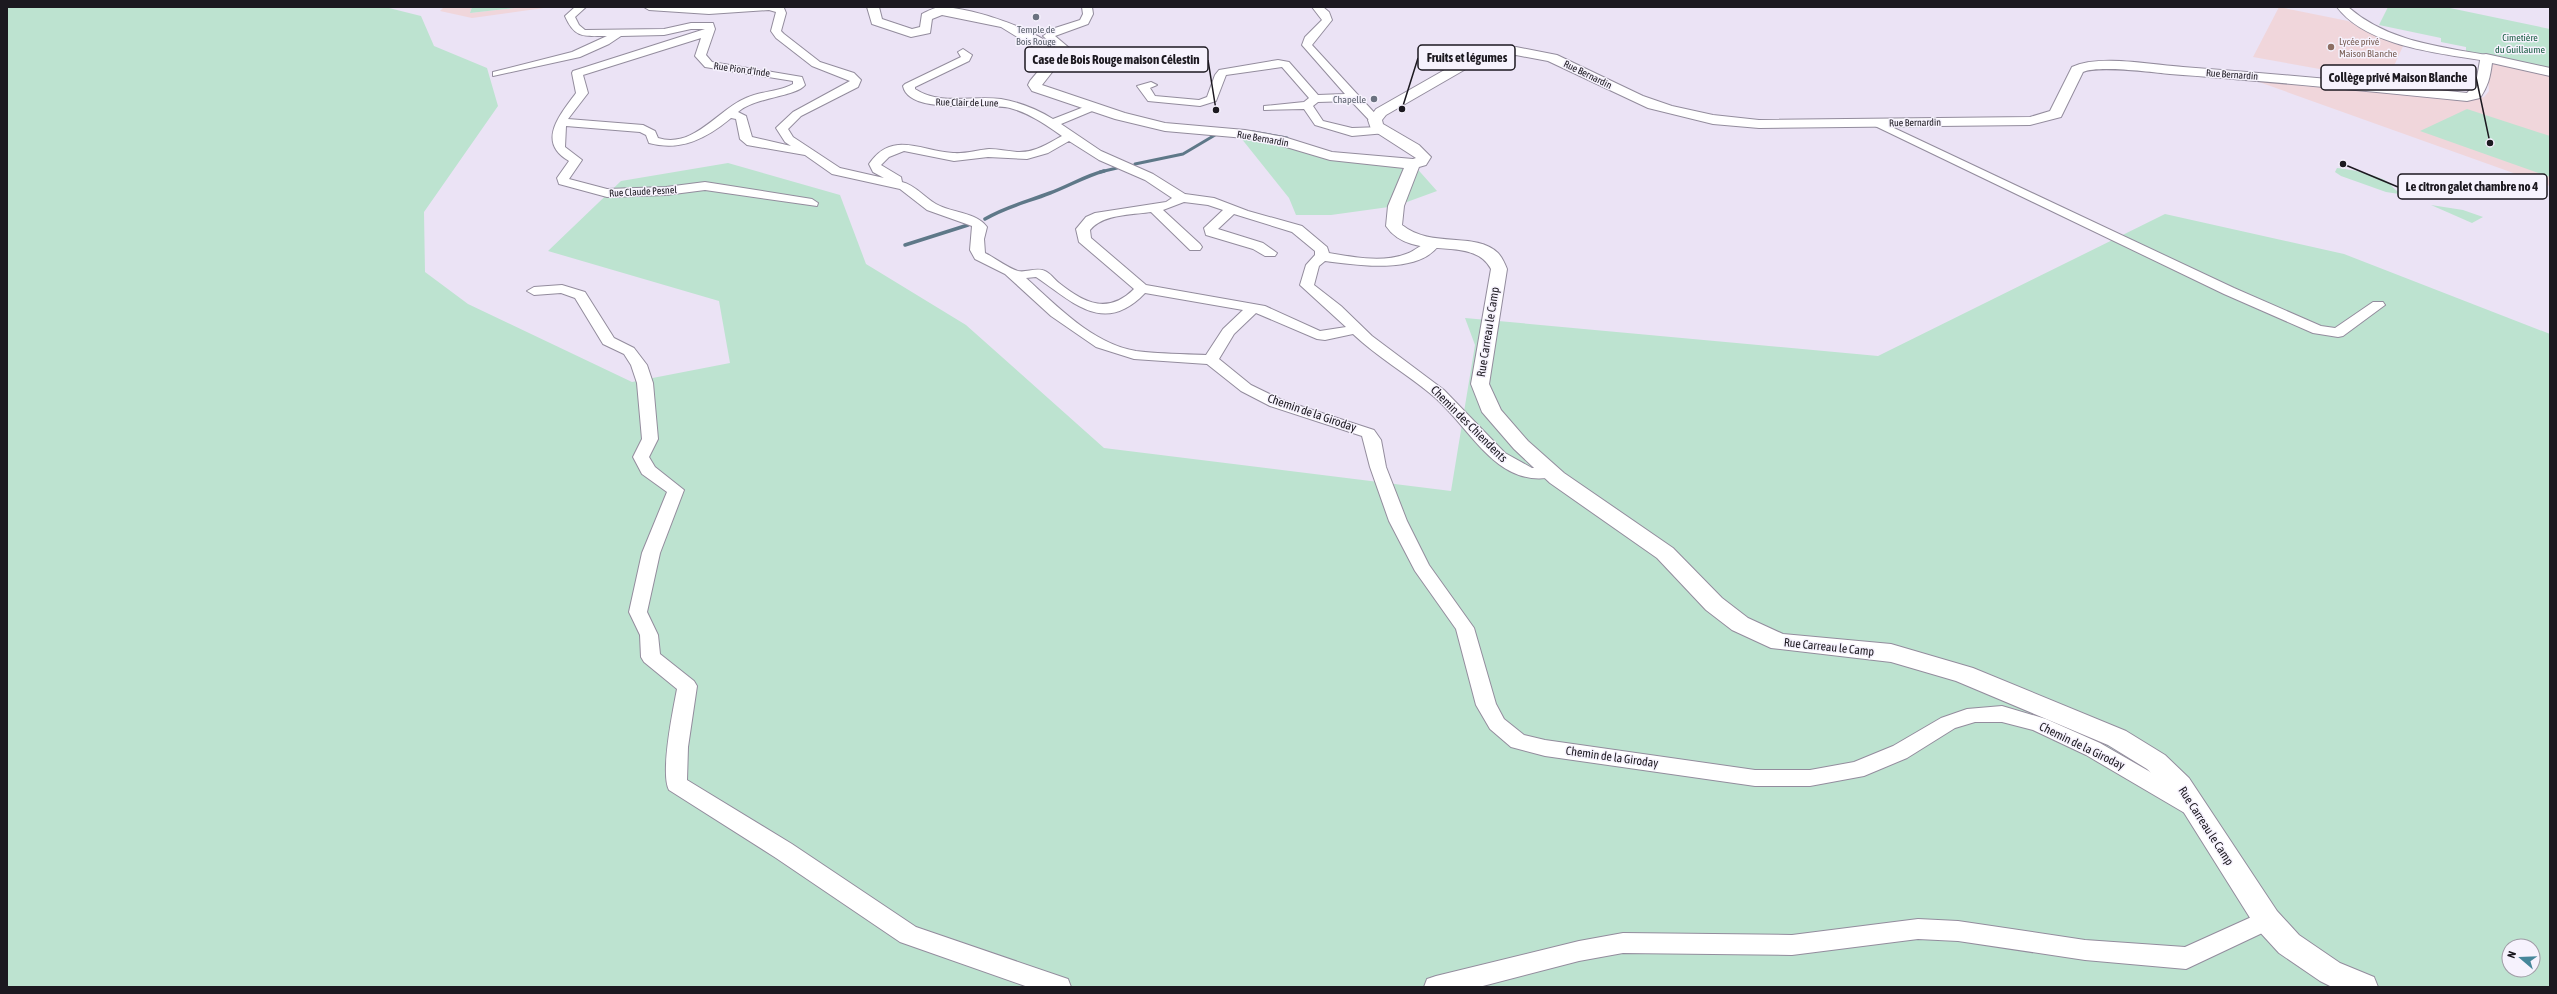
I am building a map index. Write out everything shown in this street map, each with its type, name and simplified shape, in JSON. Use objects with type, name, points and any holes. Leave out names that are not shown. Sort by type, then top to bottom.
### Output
[{"type":"main road","name":"Rue Bernardin","points":[[873,7],[876,21],[914,33],[926,30],[926,17],[929,14],[953,9],[1005,24],[1053,51],[1057,57],[1055,64],[1036,80],[1035,87],[1093,107],[1165,127],[1245,134],[1279,140],[1330,156],[1413,164]]},
{"type":"main road","name":"Rue Bernardin","points":[[1375,120],[1381,112],[1463,64],[1498,52],[1518,51],[1556,58],[1638,99],[1675,112],[1718,122],[1759,124],[2030,121],[2047,118],[2056,114],[2077,70],[2093,66],[2119,66],[2302,79],[2467,97],[2475,95],[2483,83],[2486,58]]},
{"type":"main road","points":[[2486,58],[2550,72]]},
{"type":"main road","points":[[1375,120],[1376,126],[1382,132],[1419,152],[1424,157],[1421,162],[1413,164]]},
{"type":"main road","name":"Rue Carreau le Camp","points":[[1413,164],[1396,206],[1394,226],[1402,234],[1416,242],[1432,245],[1465,246],[1485,249],[1496,258],[1499,269],[1480,384],[1492,412],[1521,445],[1551,472],[1666,553],[1714,604],[1740,624],[1779,642],[1891,653],[1964,674],[2117,738],[2156,762],[2180,785],[2267,920],[2289,944],[2330,972],[2363,987]]},
{"type":"street","points":[[560,122],[582,93],[577,73],[708,33],[710,27],[702,25],[664,32],[583,33],[575,27],[570,16],[581,7]]},
{"type":"street","points":[[649,7],[709,11],[770,7],[780,10],[782,13],[776,31],[780,36],[816,64],[850,75],[856,80],[854,85],[797,114],[785,123],[782,132],[836,172],[904,186]]},
{"type":"street","points":[[1087,7],[1088,14],[1084,22],[1059,30],[1048,36],[1070,54],[1077,70],[1111,65]]},
{"type":"street","points":[[1317,7],[1325,14],[1327,20],[1309,39],[1307,46],[1375,120]]},
{"type":"street","points":[[2342,7],[2360,24],[2372,31],[2412,43],[2486,58]]},
{"type":"street","points":[[497,74],[582,52],[607,42],[619,33]]},
{"type":"street","name":"Rue Pion d'Inde","points":[[708,33],[700,56],[709,65],[782,75],[798,79],[800,82],[794,88],[748,100],[729,114]]},
{"type":"street","name":"Rue Clair de Lune","points":[[963,52],[967,55],[965,59],[912,83],[910,90],[922,100],[936,102],[969,101],[1010,104],[1052,124],[1069,136],[1107,158],[1149,177],[1166,190],[1182,198]]},
{"type":"street","points":[[1151,85],[1143,86],[1152,99],[1200,103],[1212,99],[1220,75],[1223,72],[1285,64],[1311,102],[1319,123],[1352,132],[1382,132]]},
{"type":"street","points":[[1268,108],[1354,97]]},
{"type":"street","points":[[1052,124],[1093,107]]},
{"type":"street","points":[[560,122],[642,129],[651,133],[653,140],[658,142],[673,142],[711,129],[729,114],[740,116],[743,122],[746,139],[751,142],[797,152],[810,152]]},
{"type":"street","name":"Rue Claude Pesnel","points":[[560,122],[559,147],[562,152],[576,160],[563,178],[563,181],[568,183],[607,193],[666,191],[705,186],[812,203]]},
{"type":"street","points":[[1878,123],[2229,291],[2318,330],[2338,333],[2378,305]]},
{"type":"street","points":[[1069,136],[1040,152],[1029,155],[988,153],[954,157],[915,147],[894,150],[881,157],[875,164],[877,169],[904,186],[932,207],[977,223],[980,227],[977,239],[977,250],[980,256],[1016,275],[1056,313],[1090,338],[1111,349],[1134,355],[1211,360],[1228,332],[1253,308]]},
{"type":"street","points":[[1355,329],[1325,336],[1317,336],[1270,313],[1253,308],[1165,291],[1142,289],[1084,239],[1082,233],[1086,224],[1100,216],[1168,205],[1182,198],[1210,202],[1297,229],[1322,250],[1322,256],[1369,263],[1392,261],[1427,250],[1432,245]]},
{"type":"street","points":[[1153,207],[1195,247]]},
{"type":"street","points":[[1232,209],[1211,228],[1211,232],[1258,246],[1270,253]]},
{"type":"street","name":"Chemin des Chiendents","points":[[1322,256],[1313,265],[1307,285],[1348,319],[1355,329],[1439,393],[1499,457],[1510,465],[1536,473],[1551,472]]},
{"type":"street","points":[[1016,275],[1030,273],[1042,275],[1085,307],[1099,310],[1124,304],[1142,289]]},
{"type":"street","points":[[534,291],[562,289],[580,295],[608,341],[629,351],[639,365],[645,383],[650,439],[641,457],[648,470],[676,490],[651,553],[638,612],[649,635],[651,657],[686,686],[678,747],[676,784],[784,851],[908,935],[1059,987]]},
{"type":"street","name":"Chemin de la Giroday","points":[[1211,360],[1246,388],[1276,403],[1358,428],[1368,433],[1373,440],[1378,467],[1395,514],[1411,547],[1421,567],[1465,628],[1486,705],[1497,724],[1518,741],[1545,748],[1755,778],[1810,778],[1857,770],[1900,752],[1948,723],[1974,714],[2002,714],[2039,724],[2086,746],[2194,808]]},
{"type":"street","points":[[1436,987],[1579,951],[1623,942],[1754,946],[1792,945],[1918,929],[1958,931],[2085,950],[2186,958],[2267,920]]},
{"type":"shaded area","points":[[444,7],[472,7],[470,13],[523,7],[551,7],[472,18],[440,11]]},
{"type":"shaded area","name":"Lycée privé Maison Blanche","points":[[2279,7],[2348,21],[2376,35],[2404,44],[2387,81],[2253,57]]},
{"type":"shaded area","points":[[2494,64],[2550,75],[2550,186],[2245,77],[2311,82],[2446,99],[2472,100],[2484,97],[2489,91],[2487,66]]},
{"type":"green space","points":[[7,7],[385,7],[421,16],[434,46],[487,68],[498,106],[424,212],[425,272],[468,304],[632,382],[730,363],[719,301],[548,251],[621,181],[728,163],[840,195],[866,264],[966,325],[1104,448],[1451,491],[1475,345],[1465,318],[1878,356],[2165,214],[2344,254],[2550,334],[2550,987],[7,987]]},
{"type":"green space","points":[[472,7],[523,7],[470,13]]},
{"type":"green space","name":"Cimetière du Guillaume","points":[[2388,7],[2445,7],[2550,29],[2550,69],[2466,51],[2466,47],[2441,42],[2441,38],[2379,25]]},
{"type":"green space","points":[[2467,109],[2550,136],[2550,177],[2420,131]]},
{"type":"green space","points":[[1237,133],[1330,156],[1413,164],[1437,191],[1396,206],[1331,215],[1296,215],[1289,198]]},
{"type":"green space","points":[[2337,168],[2379,177],[2389,183],[2396,190],[2406,195],[2386,192],[2341,176],[2335,172]]},
{"type":"green space","points":[[2431,205],[2463,210],[2483,217],[2472,223]]},
{"type":"waterway","points":[[1253,132],[1287,138]]},
{"type":"waterway","points":[[1135,164],[1183,154],[1215,135]]},
{"type":"waterway","points":[[1104,171],[1117,168]]},
{"type":"waterway","points":[[985,219],[1009,207],[1050,193],[1104,171]]},
{"type":"waterway","points":[[905,245],[968,225]]},
{"type":"place","name":"Temple de Bois Rouge","points":[[1036,17]]},
{"type":"place","name":"Lycée privé Maison Blanche","points":[[2331,47]]},
{"type":"place","name":"Chapelle","points":[[1374,99]]},
{"type":"place","name":"Fruits et légumes","points":[[1402,109]]},
{"type":"place","name":"Case de Bois Rouge maison Célestin","points":[[1216,110]]},
{"type":"place","name":"Collège privé Maison Blanche","points":[[2490,143]]},
{"type":"place","name":"Le citron galet chambre no 4","points":[[2343,164]]}]
